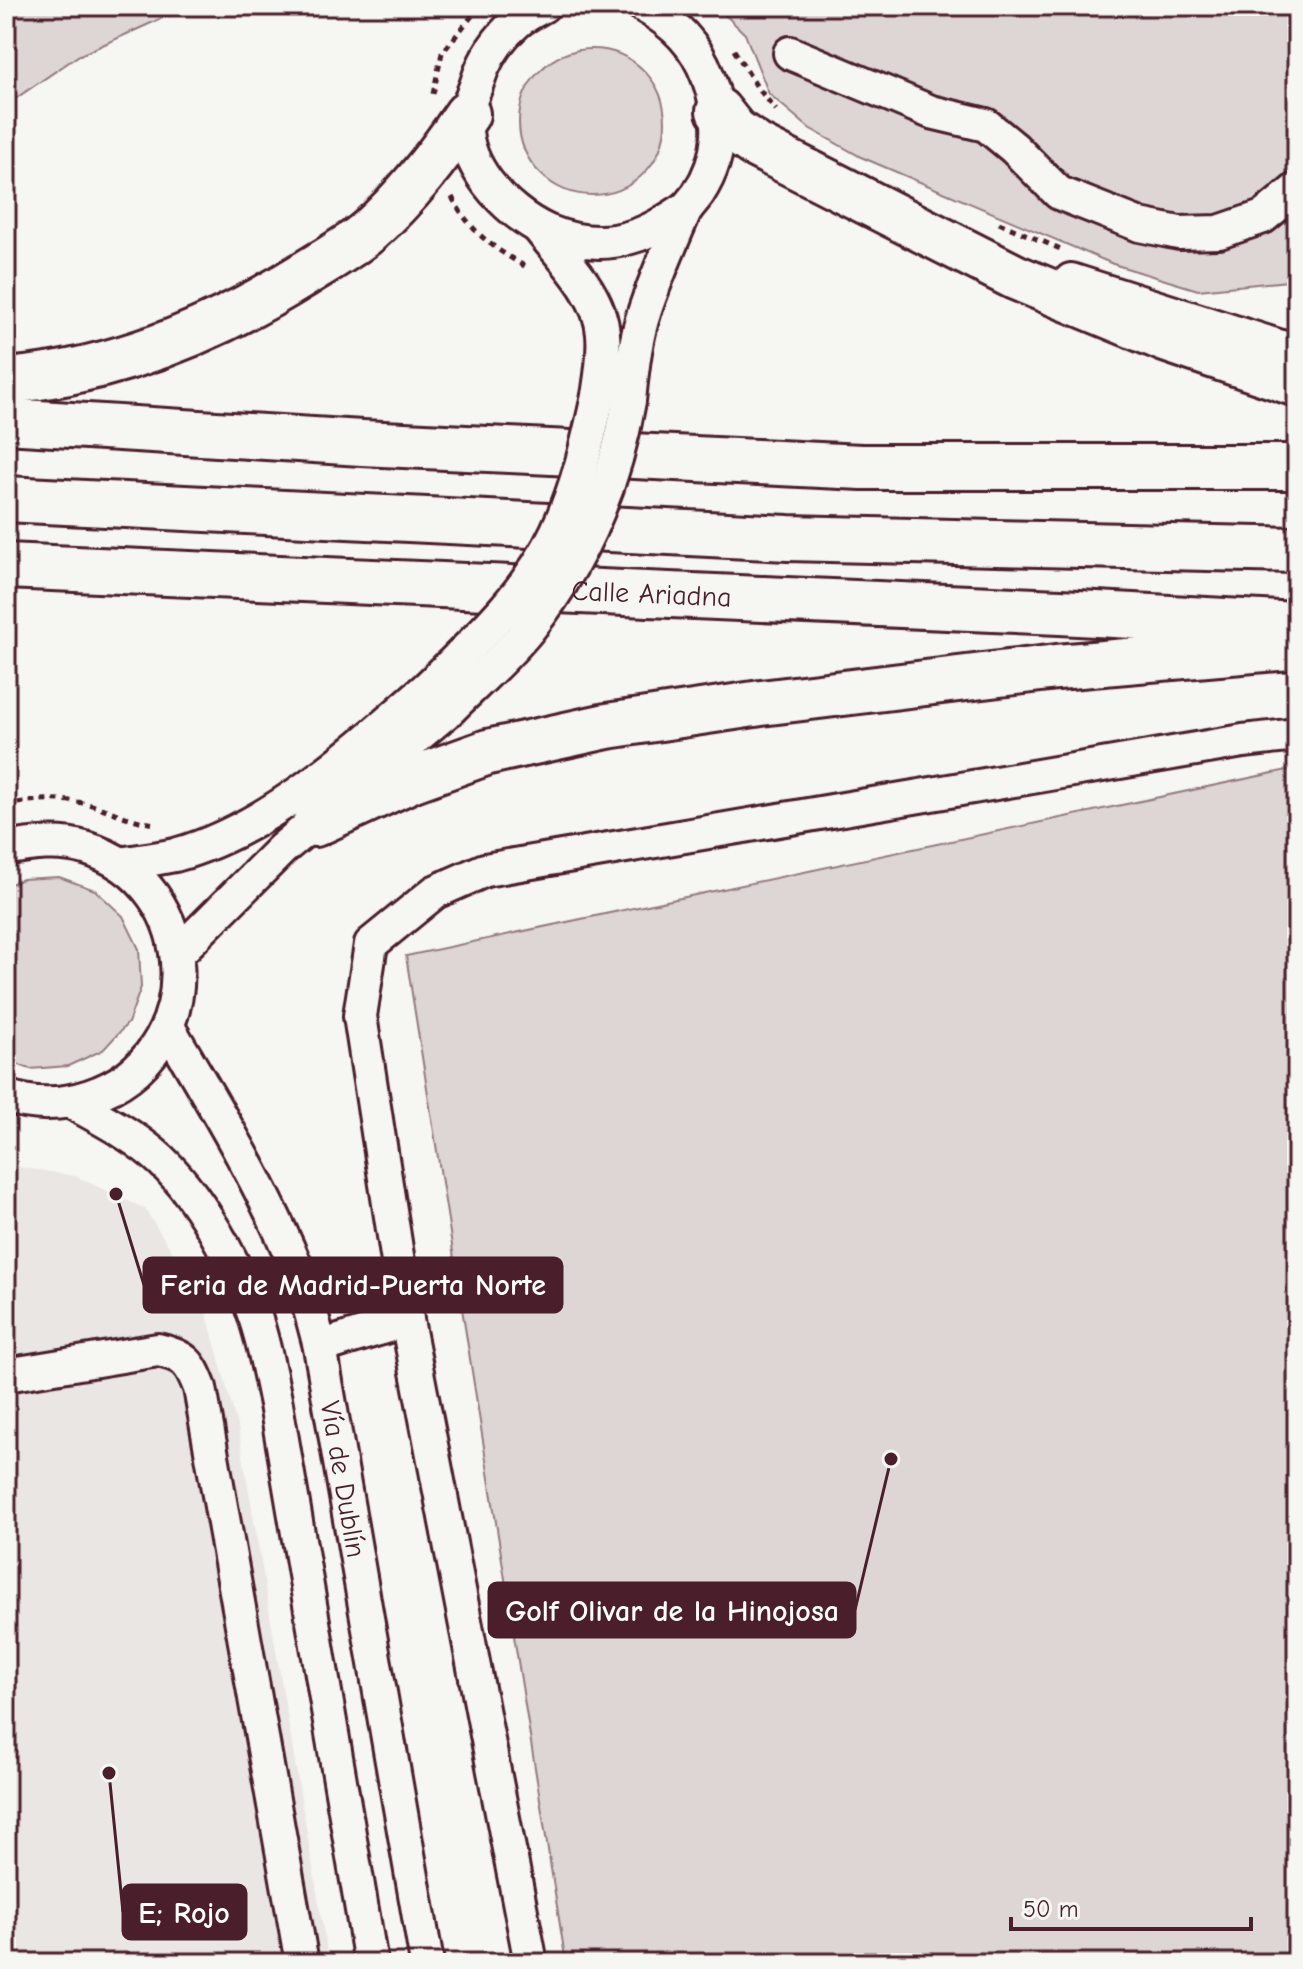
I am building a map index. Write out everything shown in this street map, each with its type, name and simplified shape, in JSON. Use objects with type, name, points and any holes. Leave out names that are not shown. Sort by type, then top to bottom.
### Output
[{"type":"highway","points":[[719,111],[735,131],[757,146],[1015,277],[1165,339],[1297,384]]},
{"type":"highway","points":[[6,381],[40,378],[120,360],[201,332],[269,296],[367,232],[420,180],[467,114]]},
{"type":"highway","points":[[6,421],[362,443],[862,467],[1297,467]]},
{"type":"highway","points":[[6,499],[788,538],[1297,550]]},
{"type":"highway","name":"Calle Ariadna","points":[[6,566],[1297,625]]},
{"type":"highway","points":[[315,824],[413,779],[488,752],[607,726],[761,703],[1041,669],[1297,646]]},
{"type":"street","points":[[543,6],[517,21],[495,45],[480,73],[467,114],[468,140],[495,194],[518,215],[565,238],[592,242],[630,238],[660,225],[685,209],[698,194],[717,148],[719,111],[703,62],[687,38],[666,18],[644,6]]},
{"type":"street","points":[[790,53],[931,112],[986,125],[1059,193],[1140,225],[1179,233],[1219,232],[1263,217],[1297,189]]},
{"type":"street","points":[[826,183],[1012,262],[1297,352]]},
{"type":"street","points":[[614,398],[685,209]]},
{"type":"street","points":[[121,864],[176,855],[261,816],[439,698],[527,631],[586,540],[612,475],[614,398],[603,363],[603,331],[597,310],[588,291],[537,226]]},
{"type":"street","points":[[177,954],[248,881],[315,824],[439,698]]},
{"type":"street","points":[[531,1963],[407,1320],[360,1016],[371,944],[435,892],[485,870],[1243,741],[1297,735]]},
{"type":"street","points":[[6,849],[45,842],[85,848],[121,864],[148,888],[167,919],[177,954],[177,991],[168,1027],[151,1054],[128,1076],[101,1092],[71,1102],[43,1103],[6,1096]]},
{"type":"street","name":"Vía de Dublín","points":[[168,1027],[215,1107],[280,1230],[301,1281],[320,1347],[427,1963]]},
{"type":"street","name":"Vía de Dublín","points":[[71,1102],[118,1127],[157,1156],[198,1204],[231,1262],[256,1320],[276,1404],[371,1963]]},
{"type":"street","points":[[320,1347],[407,1320]]},
{"type":"street","points":[[6,1375],[158,1350],[178,1355],[192,1368],[200,1388],[302,1963]]},
{"type":"path","points":[[727,39],[757,87],[777,111]]},
{"type":"path","points":[[449,192],[464,220],[492,247],[532,270]]},
{"type":"path","points":[[993,220],[1065,251]]},
{"type":"path","points":[[6,806],[17,802],[64,800],[99,807],[134,822],[161,825]]},
{"type":"shaded area","points":[[6,6],[189,6],[78,56],[6,105]]},
{"type":"shaded area","points":[[716,6],[1297,6],[1297,280],[1198,290],[1113,264],[861,157],[809,128],[769,94],[745,34]]},
{"type":"shaded area","points":[[592,49],[620,54],[644,70],[660,94],[665,122],[660,150],[644,174],[620,190],[592,195],[564,190],[540,174],[524,150],[519,122],[524,94],[540,70],[564,54]]},
{"type":"shaded area","points":[[1297,768],[1297,1963],[566,1963],[406,956]]},
{"type":"shaded area","points":[[59,877],[95,890],[123,916],[139,949],[141,987],[128,1023],[103,1050],[68,1066],[30,1069],[6,1060],[6,886],[22,879]]},
{"type":"shaded area","points":[[6,1165],[75,1176],[145,1209],[203,1300],[239,1433],[329,1963],[6,1963]]},
{"type":"place","name":"Feria de Madrid-Puerta Norte","points":[[116,1194]]},
{"type":"place","name":"Golf Olivar de la Hinojosa","points":[[891,1459]]},
{"type":"place","name":"E; Rojo","points":[[109,1773]]}]
